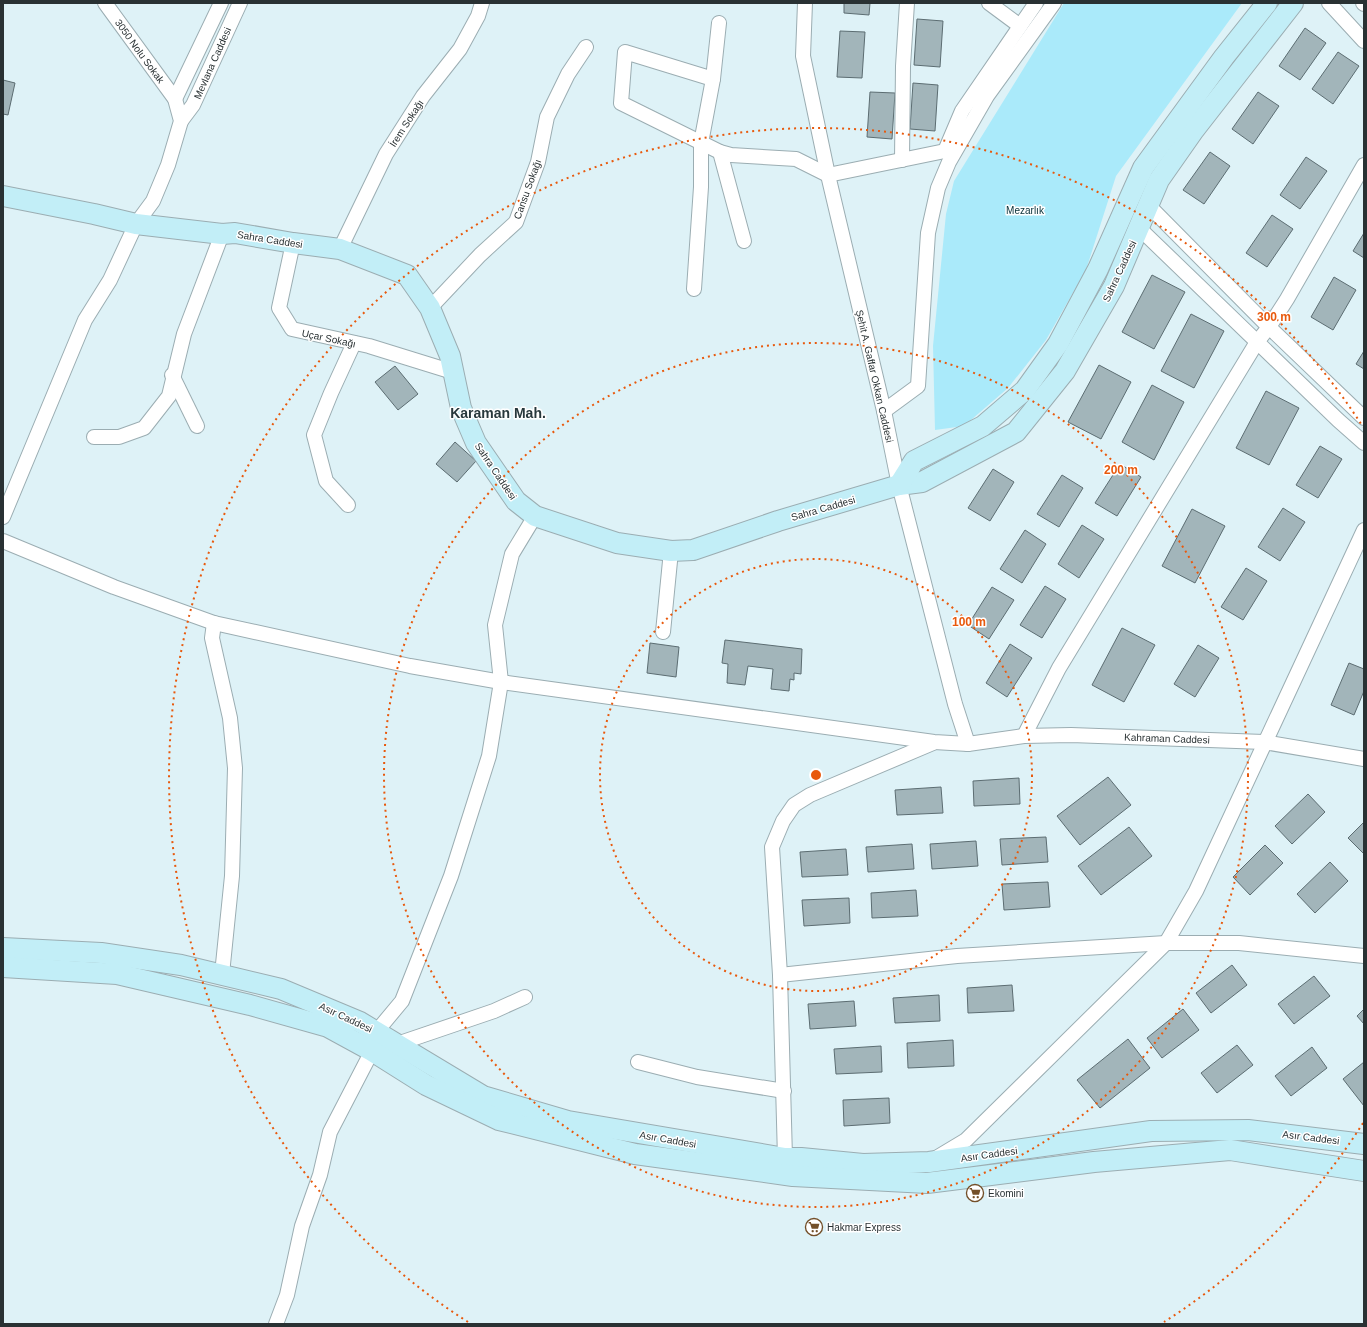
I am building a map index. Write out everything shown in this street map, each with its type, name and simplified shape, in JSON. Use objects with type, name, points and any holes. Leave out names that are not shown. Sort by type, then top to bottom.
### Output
[{"type":"street","name":"3050 Nolu Sokak","points":[[105,3],[175,99]]},
{"type":"street","name":"Mevlana Caddesi","points":[[175,99],[221,3]]},
{"type":"street","name":"Mevlana Caddesi","points":[[181,121],[193,105],[240,3]]},
{"type":"street","name":"İrem Sokağı","points":[[340,249],[386,154],[424,96],[460,49],[478,16],[482,3]]},
{"type":"street","name":"Şehit A. Gaffar Okkan Caddesi","points":[[805,3],[803,56],[828,175],[884,411],[899,485],[955,704],[968,744]]},
{"type":"street","points":[[902,160],[903,66],[907,3]]},
{"type":"street","points":[[989,3],[1020,26]]},
{"type":"street","points":[[713,79],[625,52],[621,103],[720,152],[731,155],[796,159],[828,175],[945,151],[962,111],[1036,3]]},
{"type":"street","points":[[884,411],[918,386],[928,233],[938,188],[949,162],[987,96],[1054,3]]},
{"type":"street","name":"Sahra Caddesi","points":[[899,485],[914,461],[983,426],[1025,390],[1058,344],[1094,276],[1143,168],[1224,57],[1267,3]]},
{"type":"street","name":"Sahra Caddesi","points":[[3,196],[136,224],[222,234],[235,233],[340,249],[407,275],[430,308],[450,356],[461,408],[476,443],[516,501],[535,516],[617,543],[671,551],[693,550],[778,521],[899,485],[922,482],[1016,432],[1065,371],[1114,286],[1159,180],[1194,130],[1293,3]]},
{"type":"street","points":[[1329,3],[1364,41]]},
{"type":"street","points":[[694,289],[701,187],[701,143],[713,79],[719,23]]},
{"type":"street","name":"Cansu Sokağı","points":[[430,308],[480,255],[516,222],[538,162],[547,117],[568,74],[586,46]]},
{"type":"street","points":[[3,517],[85,320],[110,280],[136,224],[153,201],[168,165],[181,121],[175,99]]},
{"type":"street","points":[[720,152],[744,241]]},
{"type":"street","points":[[1024,736],[1060,668],[1257,342],[1269,328],[1364,165]]},
{"type":"street","points":[[1148,205],[1269,328],[1364,418]]},
{"type":"street","points":[[1139,228],[1364,443]]},
{"type":"street","points":[[94,437],[119,437],[144,428],[169,396],[172,376],[184,334],[222,234]]},
{"type":"street","name":"Uçar Sokağı","points":[[293,243],[279,308],[292,329],[354,343],[454,372]]},
{"type":"street","points":[[348,505],[326,481],[314,435],[354,343]]},
{"type":"street","points":[[172,376],[197,426]]},
{"type":"street","points":[[276,1324],[287,1295],[302,1226],[320,1175],[330,1132],[372,1051],[377,1032],[402,1001],[451,876],[489,756],[501,682],[495,625],[512,554],[535,516]]},
{"type":"street","points":[[929,1162],[966,1140],[1166,944],[1196,891],[1264,742],[1364,530]]},
{"type":"street","name":"Kahraman Caddesi","points":[[3,541],[114,587],[214,623],[410,666],[501,682],[934,742],[968,744],[1024,736],[1071,735],[1264,742],[1364,759]]},
{"type":"street","points":[[663,632],[671,551]]},
{"type":"street","points":[[214,623],[212,638],[230,718],[235,768],[232,876],[222,974]]},
{"type":"street","points":[[785,1158],[780,975],[772,847],[790,810],[794,805],[810,795],[934,742]]},
{"type":"street","points":[[780,975],[957,956],[1166,944],[1239,943],[1364,956]]},
{"type":"street","name":"Asır Caddesi","points":[[3,948],[101,953],[181,965],[281,989],[360,1022],[483,1096],[568,1121],[785,1158],[801,1158],[863,1164],[929,1162],[1151,1131],[1248,1130],[1364,1144]]},
{"type":"street","name":"Asır Caddesi","points":[[3,967],[116,974],[250,1005],[328,1028],[372,1051],[426,1085],[499,1120],[635,1154],[792,1176],[927,1183],[1094,1162],[1230,1150],[1364,1171]]},
{"type":"street","points":[[397,1044],[494,1011],[525,997]]},
{"type":"street","points":[[638,1062],[697,1077],[784,1091]]},
{"type":"green space","name":"Mezarlık","points":[[1064,3],[1242,3],[1116,176],[1086,270],[1046,340],[1008,388],[964,426],[935,430],[933,346],[946,214],[954,181]]},
{"type":"building","points":[[844,3],[870,3],[869,15],[844,13]]},
{"type":"building","points":[[917,19],[943,21],[940,67],[914,65]]},
{"type":"building","points":[[1305,28],[1326,43],[1300,80],[1279,66]]},
{"type":"building","points":[[840,31],[865,32],[862,78],[837,77]]},
{"type":"building","points":[[1338,52],[1359,66],[1333,104],[1312,89]]},
{"type":"building","points":[[3,80],[15,83],[8,115],[3,114]]},
{"type":"building","points":[[913,83],[938,85],[935,131],[910,129]]},
{"type":"building","points":[[870,92],[895,93],[892,139],[867,137]]},
{"type":"building","points":[[1258,92],[1279,106],[1253,144],[1232,129]]},
{"type":"building","points":[[1210,152],[1230,166],[1204,204],[1183,190]]},
{"type":"building","points":[[1306,157],[1327,171],[1300,209],[1280,195]]},
{"type":"building","points":[[1272,215],[1293,229],[1267,267],[1246,253]]},
{"type":"building","points":[[1364,233],[1364,258],[1353,251]]},
{"type":"building","points":[[1152,275],[1185,292],[1154,349],[1122,332]]},
{"type":"building","points":[[1334,277],[1356,290],[1333,330],[1311,317]]},
{"type":"building","points":[[1191,314],[1224,331],[1194,388],[1161,371]]},
{"type":"building","points":[[1364,351],[1364,369],[1356,364]]},
{"type":"building","points":[[1099,365],[1131,382],[1101,439],[1068,422]]},
{"type":"building","points":[[395,366],[418,394],[398,410],[375,382]]},
{"type":"building","points":[[1152,385],[1184,402],[1154,460],[1122,442]]},
{"type":"building","points":[[1266,391],[1299,408],[1269,465],[1236,448]]},
{"type":"building","points":[[455,442],[476,461],[457,482],[436,464]]},
{"type":"building","points":[[1320,446],[1342,459],[1318,498],[1296,485]]},
{"type":"building","points":[[1120,464],[1141,477],[1117,516],[1095,503]]},
{"type":"building","points":[[993,469],[1014,482],[990,521],[968,508]]},
{"type":"building","points":[[1062,475],[1083,488],[1059,527],[1037,514]]},
{"type":"building","points":[[1283,508],[1305,522],[1280,561],[1258,547]]},
{"type":"building","points":[[1192,509],[1225,526],[1195,583],[1162,566]]},
{"type":"building","points":[[1082,525],[1104,539],[1079,578],[1058,564]]},
{"type":"building","points":[[1025,530],[1046,544],[1022,583],[1000,569]]},
{"type":"building","points":[[1246,568],[1267,581],[1243,620],[1221,607]]},
{"type":"building","points":[[1045,586],[1066,599],[1042,638],[1020,625]]},
{"type":"building","points":[[992,587],[1014,600],[989,639],[968,625]]},
{"type":"building","points":[[1122,628],[1155,645],[1124,702],[1092,685]]},
{"type":"building","points":[[725,640],[802,649],[801,674],[794,673],[794,680],[790,679],[789,691],[771,689],[773,669],[748,666],[745,685],[727,683],[728,664],[722,663]]},
{"type":"building","points":[[650,643],[679,647],[676,677],[647,673]]},
{"type":"building","points":[[1010,644],[1032,658],[1007,697],[986,683]]},
{"type":"building","points":[[1198,645],[1219,658],[1195,697],[1174,684]]},
{"type":"building","points":[[1349,663],[1364,669],[1364,691],[1354,715],[1331,705]]},
{"type":"building","points":[[1108,777],[1131,805],[1080,845],[1057,816]]},
{"type":"building","points":[[1019,778],[1020,804],[974,806],[973,781]]},
{"type":"building","points":[[941,787],[943,813],[897,815],[895,790]]},
{"type":"building","points":[[1308,794],[1325,812],[1292,844],[1275,826]]},
{"type":"building","points":[[1364,822],[1364,854],[1348,838]]},
{"type":"building","points":[[1129,827],[1152,856],[1101,895],[1078,866]]},
{"type":"building","points":[[1046,837],[1048,862],[1002,865],[1000,839]]},
{"type":"building","points":[[976,841],[978,866],[932,869],[930,844]]},
{"type":"building","points":[[912,844],[914,869],[868,872],[866,847]]},
{"type":"building","points":[[1265,845],[1283,863],[1250,895],[1233,877]]},
{"type":"building","points":[[846,849],[848,875],[802,877],[800,852]]},
{"type":"building","points":[[1330,862],[1348,881],[1315,913],[1297,894]]},
{"type":"building","points":[[1048,882],[1050,907],[1004,910],[1002,884]]},
{"type":"building","points":[[916,890],[918,916],[872,918],[871,893]]},
{"type":"building","points":[[849,898],[850,923],[804,926],[802,900]]},
{"type":"building","points":[[1232,965],[1247,985],[1211,1013],[1196,993]]},
{"type":"building","points":[[1314,976],[1330,996],[1294,1024],[1278,1004]]},
{"type":"building","points":[[1012,985],[1014,1011],[968,1013],[967,988]]},
{"type":"building","points":[[939,995],[940,1021],[895,1023],[893,998]]},
{"type":"building","points":[[854,1001],[856,1026],[810,1029],[808,1004]]},
{"type":"building","points":[[1183,1009],[1199,1030],[1162,1058],[1147,1038]]},
{"type":"building","points":[[1364,1009],[1364,1024],[1357,1016]]},
{"type":"building","points":[[1128,1039],[1150,1068],[1100,1108],[1077,1080]]},
{"type":"building","points":[[953,1040],[954,1066],[908,1068],[907,1043]]},
{"type":"building","points":[[1237,1045],[1253,1065],[1217,1093],[1201,1073]]},
{"type":"building","points":[[881,1046],[882,1072],[836,1074],[834,1049]]},
{"type":"building","points":[[1312,1047],[1327,1068],[1291,1096],[1275,1076]]},
{"type":"building","points":[[1364,1062],[1364,1106],[1343,1079]]},
{"type":"building","points":[[889,1098],[890,1123],[844,1126],[843,1100]]},
{"type":"place","name":"Ekomini","points":[[975,1193]]},
{"type":"place","name":"Hakmar Express","points":[[814,1227]]},
{"type":"district","name":"Karaman Mah.","points":[[498,413]]}]
